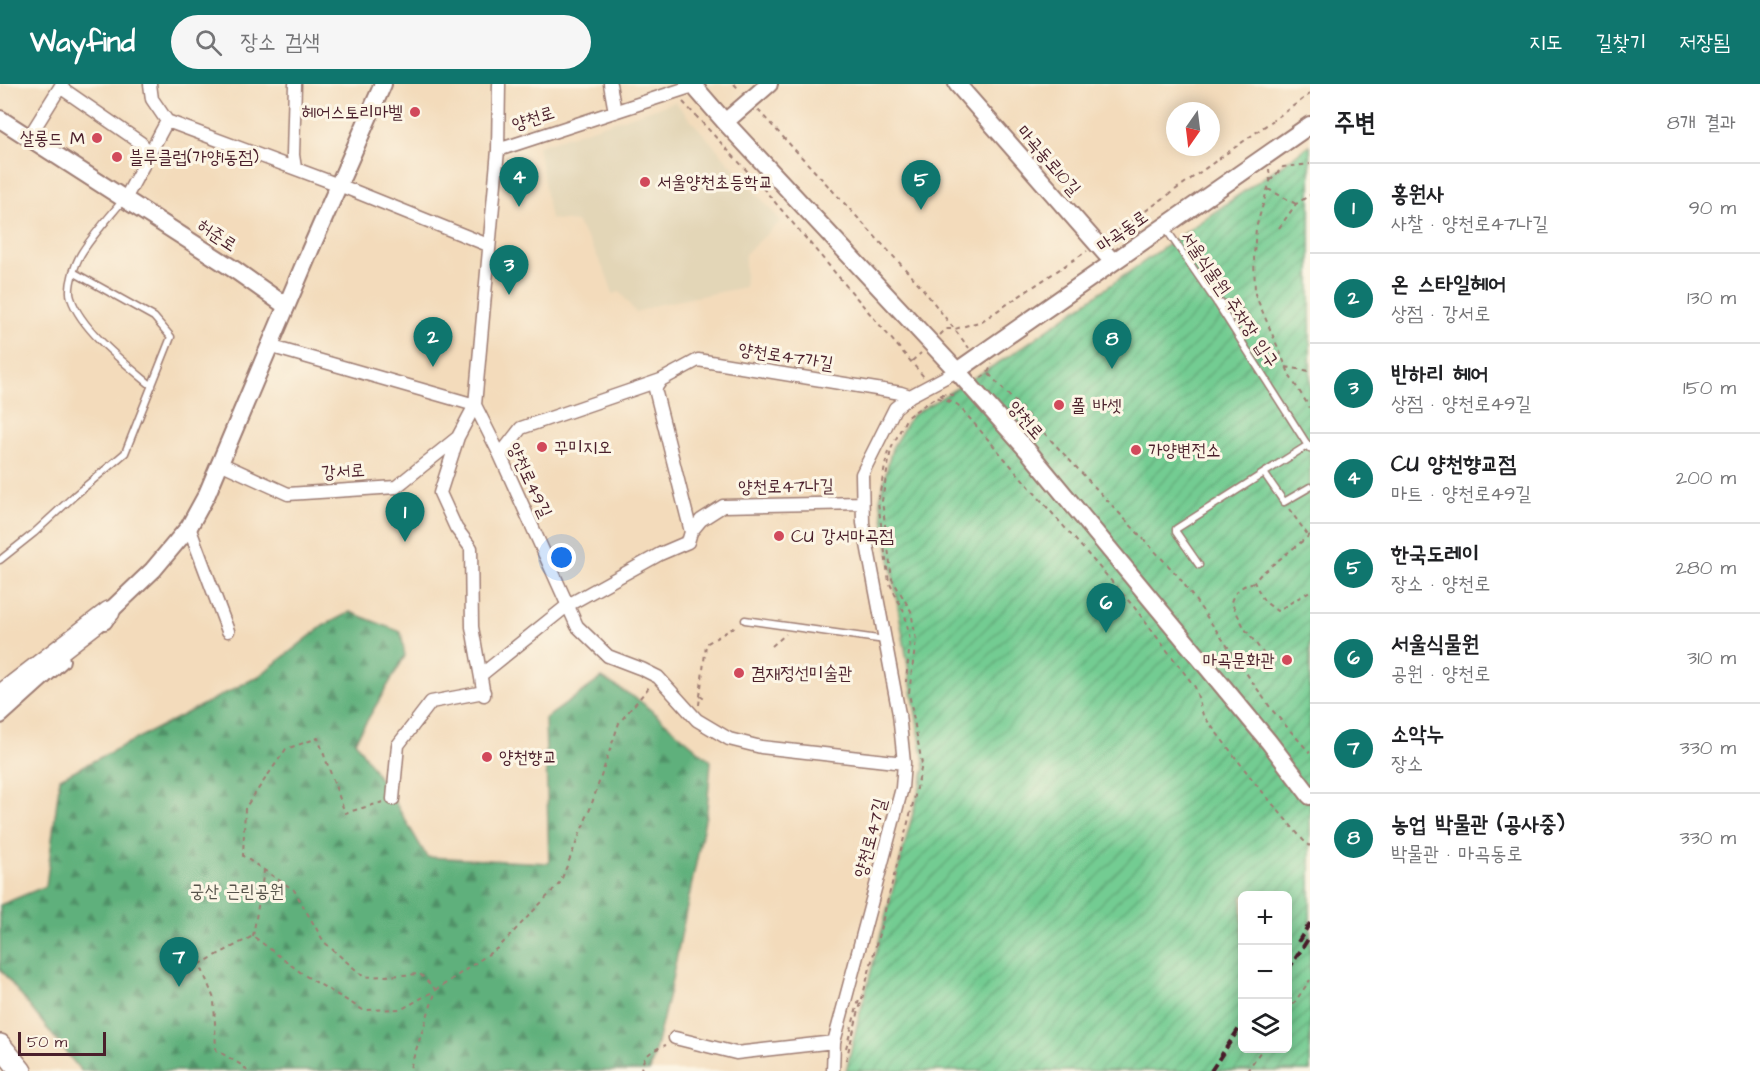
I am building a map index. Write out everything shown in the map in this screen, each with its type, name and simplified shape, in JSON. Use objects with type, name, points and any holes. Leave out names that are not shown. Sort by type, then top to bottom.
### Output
[{"type":"highway","points":[[0,696],[109,612]]},
{"type":"highway","points":[[0,1045],[21,1071]]},
{"type":"main road","points":[[0,715],[104,623],[109,612],[153,570],[189,527],[207,494],[383,84]]},
{"type":"main road","points":[[725,122],[769,84]]},
{"type":"main road","name":"마곡동로10길","points":[[957,84],[1112,261]]},
{"type":"main road","name":"양천로","points":[[692,85],[957,370],[1043,469],[1269,742],[1310,796]]},
{"type":"main road","name":"허준로","points":[[0,119],[235,270],[286,306]]},
{"type":"main road","name":"마곡동로","points":[[957,370],[1310,125]]},
{"type":"main road","points":[[0,687],[91,617],[109,612]]},
{"type":"street","points":[[150,84],[152,99],[167,121],[295,168],[488,245]]},
{"type":"street","points":[[295,84],[293,155],[295,168]]},
{"type":"street","points":[[393,799],[398,745],[431,702],[484,693],[472,627],[471,548],[456,528],[440,493],[458,437],[475,405],[498,150],[499,84]]},
{"type":"street","points":[[610,84],[615,112]]},
{"type":"street","points":[[29,137],[61,85],[141,142],[149,153]]},
{"type":"street","name":"양천로","points":[[498,150],[692,85]]},
{"type":"street","points":[[124,199],[167,121]]},
{"type":"street","points":[[269,346],[475,405]]},
{"type":"street","name":"양천로47가길","points":[[500,455],[521,428],[661,380],[698,360],[910,396]]},
{"type":"street","name":"양천로47길","points":[[833,1071],[834,1042],[902,788],[904,763],[899,714],[863,522],[862,474],[895,408],[910,396],[934,390],[957,370]]},
{"type":"street","points":[[661,380],[655,389],[691,532]]},
{"type":"street","name":"양천로49길","points":[[475,405],[577,626],[608,656],[658,677],[697,720],[729,739],[762,747],[904,763]]},
{"type":"street","name":"강서로","points":[[220,463],[288,494],[396,487],[458,437]]},
{"type":"street","name":"양천로47나길","points":[[481,675],[568,605],[660,554],[688,542],[691,532],[702,520],[723,506],[862,502]]},
{"type":"street","points":[[189,527],[228,631]]},
{"type":"street","points":[[675,1038],[736,1053],[834,1042]]},
{"type":"lane","points":[[124,199],[81,253],[73,272],[70,297],[79,315],[107,349],[152,386]]},
{"type":"lane","name":"서울식물원 주차장 입구","points":[[1164,226],[1217,303],[1309,447]]},
{"type":"lane","points":[[0,560],[124,453],[171,337],[154,317],[73,272]]},
{"type":"lane","points":[[1217,303],[1238,309],[1250,323]]},
{"type":"lane","points":[[1199,565],[1176,529],[1309,447]]},
{"type":"lane","points":[[1264,473],[1284,502],[1310,487]]},
{"type":"lane","points":[[746,620],[885,640]]},
{"type":"path","points":[[734,84],[919,284],[988,373],[1179,577],[1272,710],[1310,753]]},
{"type":"path","points":[[674,92],[762,187],[912,361],[934,390],[958,405],[1134,607],[1195,687],[1203,715],[1255,783],[1310,846]]},
{"type":"path","points":[[912,361],[946,329],[955,329],[982,321],[1097,244],[1310,94]]},
{"type":"path","points":[[1268,154],[1270,181],[1256,228],[1255,294],[1291,378],[1310,408]]},
{"type":"path","points":[[1270,181],[1283,167],[1310,164]]},
{"type":"path","points":[[1268,189],[1296,204]]},
{"type":"path","points":[[1279,228],[1296,204],[1310,195]]},
{"type":"path","points":[[1286,367],[1310,371]]},
{"type":"path","points":[[934,390],[953,395]]},
{"type":"path","points":[[1266,657],[1245,629],[1231,602],[1234,593],[1254,582],[1309,537],[1284,502]]},
{"type":"path","points":[[1254,582],[1264,601],[1277,610],[1310,591]]},
{"type":"path","points":[[697,720],[706,644],[746,620]]},
{"type":"path","points":[[771,646],[795,627]]},
{"type":"path","points":[[253,936],[304,975],[363,1010],[402,1009],[436,990],[499,947],[561,883],[590,809],[619,723],[658,677]]},
{"type":"path","points":[[700,696],[706,699]]},
{"type":"path","points":[[393,799],[345,813],[318,738],[286,749],[246,808],[243,856],[294,890],[324,942],[364,977],[420,974],[436,990]]},
{"type":"path","points":[[253,936],[264,870]]},
{"type":"path","points":[[247,1071],[243,1066],[216,1050],[214,999],[200,964],[253,936]]},
{"type":"path","points":[[1292,1005],[1310,980]]},
{"type":"path","points":[[409,1071],[436,990]]},
{"type":"path","points":[[641,1071],[641,1066],[650,1051],[675,1038]]},
{"type":"path","points":[[1247,1071],[1260,1053]]},
{"type":"shaded area","name":"서울양천초등학교","points":[[675,102],[781,221],[745,254],[745,287],[656,305],[636,313],[620,292],[613,294],[592,246],[576,222],[550,219],[538,146]]},
{"type":"green space","points":[[1310,145],[1310,1071],[846,1071],[925,768],[880,499],[892,448],[911,416],[1011,355]]},
{"type":"green space","name":"궁산 근린공원","points":[[350,612],[401,632],[405,656],[355,741],[427,857],[549,863],[545,719],[602,678],[639,700],[711,761],[707,810],[669,994],[650,1071],[81,1071],[0,969],[0,905],[46,886],[60,778],[259,676],[323,626]]},
{"type":"railway","points":[[1298,942],[1310,923]]},
{"type":"railway","points":[[1292,964],[1310,936]]},
{"type":"railway","points":[[1211,1071],[1238,1030]]},
{"type":"place","name":"헤어스토리마벨","points":[[415,112]]},
{"type":"place","name":"살롱드 M","points":[[97,138]]},
{"type":"place","name":"블루클럽(가양1동점)","points":[[117,157]]},
{"type":"place","name":"서울양천초등학교","points":[[645,182]]},
{"type":"place","name":"CU 양천향교점","points":[[519,207]]},
{"type":"place","name":"한국도레이","points":[[921,210]]},
{"type":"place","name":"반하리 헤어","points":[[509,295]]},
{"type":"place","name":"온 스타일헤어","points":[[433,367]]},
{"type":"place","name":"농업 박물관 (공사중)","points":[[1112,369]]},
{"type":"place","name":"폴 바셋","points":[[1059,405]]},
{"type":"place","name":"꾸미지오","points":[[542,447]]},
{"type":"place","name":"가양변전소","points":[[1136,450]]},
{"type":"place","name":"CU 강서마곡점","points":[[779,536]]},
{"type":"place","name":"홍원사","points":[[405,542]]},
{"type":"place","name":"서울식물원","points":[[1106,633]]},
{"type":"place","name":"마곡문화관","points":[[1287,660]]},
{"type":"place","name":"겸재정선미술관","points":[[739,673]]},
{"type":"place","name":"양천향교","points":[[487,757]]},
{"type":"place","name":"소악누","points":[[179,987]]}]
